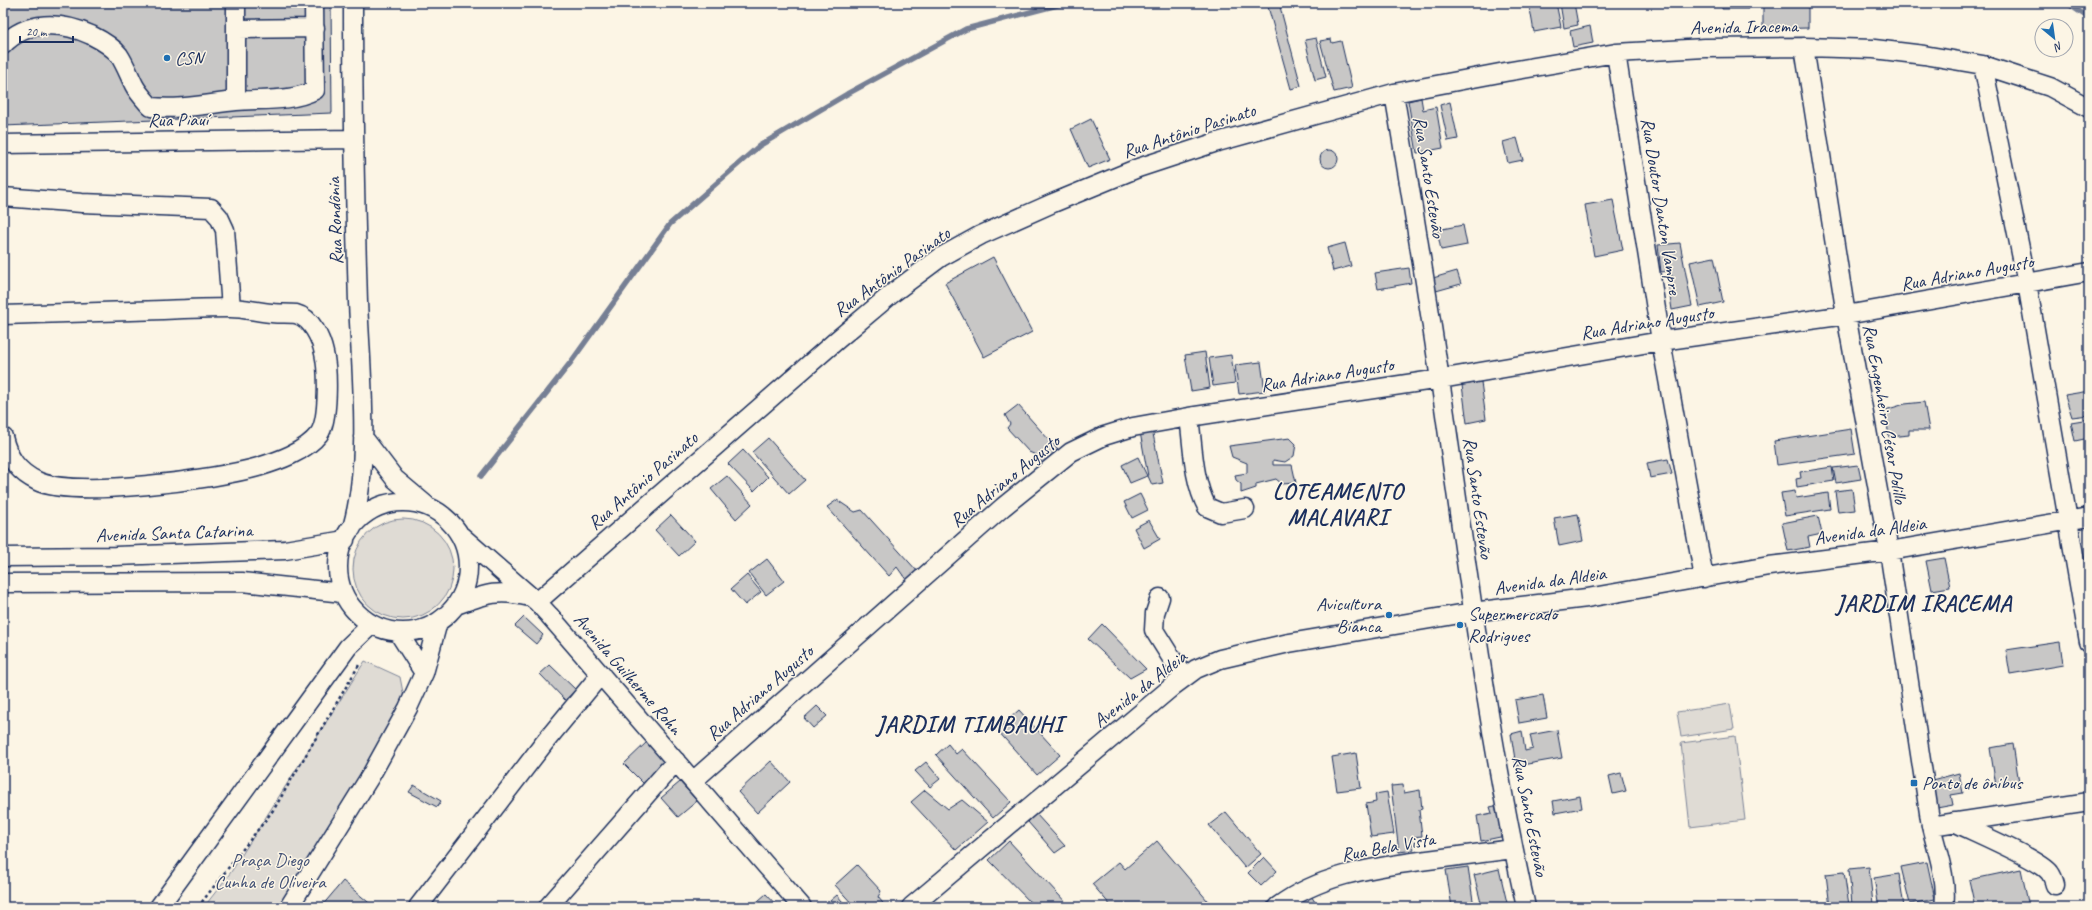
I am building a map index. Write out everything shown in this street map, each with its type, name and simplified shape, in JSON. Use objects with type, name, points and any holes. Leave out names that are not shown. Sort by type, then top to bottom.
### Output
[{"type":"street","points":[[236,3],[236,101]]},
{"type":"street","points":[[3,45],[18,32],[33,26],[58,25],[82,30],[108,44],[118,54],[134,87],[151,107],[185,108],[236,101],[296,97],[315,90],[314,3]]},
{"type":"street","name":"Rua Rondônia","points":[[349,534],[357,510],[363,437],[353,139],[353,3]]},
{"type":"street","points":[[236,30],[315,28]]},
{"type":"street","name":"Avenida Iracema","points":[[1394,93],[1616,53],[1705,48],[1804,47],[1881,50],[1924,55],[1983,65],[2050,88],[2089,108]]},
{"type":"street","name":"Rua Engenheiro César Polillo","points":[[1804,47],[1846,315],[1889,551],[1931,826],[1941,866],[1945,898],[1944,907]]},
{"type":"street","name":"Rua Doutor Danton Vampre","points":[[1616,53],[1661,341],[1704,578]]},
{"type":"street","points":[[1983,65],[2027,283],[2070,521],[2089,642]]},
{"type":"street","name":"Rua Santo Estevão","points":[[1394,93],[1440,379],[1472,612],[1513,849],[1526,907]]},
{"type":"street","name":"Rua Antônio Pasinato","points":[[534,600],[837,340],[894,292],[941,257],[981,235],[1138,168],[1214,143],[1394,93]]},
{"type":"street","name":"Rua Piauí","points":[[3,144],[353,139]]},
{"type":"street","points":[[3,197],[82,203],[211,208],[219,217],[225,230],[231,308]]},
{"type":"street","name":"Rua Adriano Augusto","points":[[693,781],[944,559],[1071,452],[1104,436],[1133,427],[1190,417],[1440,379],[1661,341],[1846,315],[2089,272]]},
{"type":"street","points":[[3,315],[231,308],[297,315],[307,320],[316,331],[323,346],[326,360],[326,412],[320,433],[308,444],[284,458],[257,467],[207,477],[149,484],[99,488],[56,487],[38,482],[12,463],[6,452],[3,437]]},
{"type":"street","points":[[1190,417],[1196,470],[1202,498],[1207,507],[1221,513],[1245,509]]},
{"type":"street","points":[[363,437],[395,479],[428,508]]},
{"type":"street","points":[[408,502],[428,508],[445,517],[459,534],[466,551],[468,570],[464,588],[456,605],[438,622],[419,630],[398,632],[371,625],[350,607],[343,593],[338,575],[338,556],[349,534],[372,509],[390,504],[408,502]]},
{"type":"street","name":"Avenida da Aldeia","points":[[911,907],[1072,770],[1184,678],[1196,670],[1220,659],[1263,649],[1472,612],[1587,598],[1769,566],[1889,551],[2089,517]]},
{"type":"street","name":"Avenida Santa Catarina","points":[[3,558],[278,550],[349,534]]},
{"type":"street","name":"Avenida Guilherme Rohn","points":[[459,534],[534,600],[602,674],[802,907]]},
{"type":"street","points":[[3,583],[242,582],[343,593]]},
{"type":"street","points":[[456,605],[495,592],[506,592],[534,600]]},
{"type":"street","points":[[1160,598],[1155,613],[1154,630],[1184,678]]},
{"type":"street","points":[[296,904],[394,736],[424,673],[438,622]]},
{"type":"street","points":[[159,907],[348,647],[371,625]]},
{"type":"street","points":[[398,632],[424,673]]},
{"type":"street","points":[[418,907],[545,742],[602,674]]},
{"type":"street","points":[[548,907],[676,761]]},
{"type":"street","points":[[1931,826],[2089,802]]},
{"type":"street","points":[[1954,822],[2036,863],[2050,872],[2056,885]]},
{"type":"street","name":"Rua Bela Vista","points":[[1277,907],[1292,896],[1307,889],[1360,870],[1513,849]]},
{"type":"path","points":[[198,907],[274,809],[361,661]]},
{"type":"green space","points":[[403,519],[413,520],[431,527],[445,541],[452,559],[452,579],[445,597],[431,611],[413,618],[403,619],[393,618],[375,611],[361,597],[354,579],[353,569],[354,559],[361,541],[375,527],[393,520]]},
{"type":"green space","name":"Praça Diego Cunha de Oliveira","points":[[365,661],[400,677],[405,703],[286,907],[204,907],[231,872]]},
{"type":"green space","points":[[1730,704],[1734,729],[1681,737],[1677,712]]},
{"type":"green space","points":[[1735,736],[1745,820],[1690,827],[1681,743]]},
{"type":"building","name":"CSN","points":[[3,3],[331,3],[332,113],[3,126]]},
{"type":"building","points":[[1267,3],[1279,3],[1301,86],[1291,89]]},
{"type":"building","points":[[1529,3],[1556,3],[1561,27],[1534,32]]},
{"type":"building","points":[[1560,3],[1574,3],[1578,25],[1564,28]]},
{"type":"building","points":[[1722,3],[1749,3],[1749,9],[1722,9]]},
{"type":"building","points":[[1763,3],[1808,3],[1808,28],[1763,29]]},
{"type":"building","points":[[1590,26],[1593,43],[1573,47],[1570,31]]},
{"type":"building","points":[[1316,38],[1326,77],[1315,80],[1305,40]]},
{"type":"building","points":[[1331,39],[1332,43],[1341,41],[1352,88],[1334,92],[1320,41]]},
{"type":"building","points":[[1421,98],[1423,110],[1436,107],[1443,148],[1417,153],[1408,101]]},
{"type":"building","points":[[1450,102],[1458,139],[1448,141],[1440,105]]},
{"type":"building","points":[[1091,119],[1110,159],[1088,168],[1071,129]]},
{"type":"building","points":[[1517,138],[1523,160],[1508,163],[1503,142]]},
{"type":"building","points":[[1329,150],[1335,153],[1338,159],[1335,165],[1329,168],[1323,165],[1320,159],[1323,153]]},
{"type":"building","points":[[1613,200],[1623,250],[1594,256],[1585,205]]},
{"type":"building","points":[[1463,225],[1467,245],[1441,250],[1437,230]]},
{"type":"building","points":[[1345,243],[1351,266],[1333,271],[1327,248]]},
{"type":"building","points":[[1680,243],[1692,306],[1672,310],[1668,282],[1673,278],[1669,271],[1661,272],[1658,245]]},
{"type":"building","points":[[993,257],[1032,332],[984,357],[945,283]]},
{"type":"building","points":[[1714,257],[1723,302],[1700,307],[1690,262]]},
{"type":"building","points":[[1409,268],[1411,283],[1378,289],[1375,273]]},
{"type":"building","points":[[1457,271],[1461,284],[1436,291],[1433,278]]},
{"type":"building","points":[[1205,352],[1210,388],[1191,391],[1185,355]]},
{"type":"building","points":[[1231,355],[1235,383],[1213,386],[1209,358]]},
{"type":"building","points":[[1261,362],[1265,391],[1239,394],[1235,365]]},
{"type":"building","points":[[1481,382],[1486,419],[1467,423],[1462,385]]},
{"type":"building","points":[[2089,391],[2089,415],[2072,417],[2065,395]]},
{"type":"building","points":[[1924,402],[1929,430],[1909,430],[1909,435],[1889,437],[1885,410],[1905,404]]},
{"type":"building","points":[[1018,405],[1058,450],[1043,464],[1036,455],[1029,452],[1007,428],[1010,424],[1005,415]]},
{"type":"building","points":[[2089,419],[2089,438],[2075,441],[2071,422]]},
{"type":"building","points":[[1152,429],[1163,483],[1152,485],[1148,476],[1140,432]]},
{"type":"building","points":[[1851,429],[1855,454],[1777,465],[1774,441]]},
{"type":"building","points":[[768,438],[805,480],[789,494],[752,452]]},
{"type":"building","points":[[1290,438],[1296,444],[1294,456],[1285,462],[1273,460],[1273,465],[1292,465],[1296,483],[1282,484],[1276,479],[1256,484],[1256,488],[1241,493],[1241,484],[1236,480],[1235,475],[1247,473],[1247,463],[1232,457],[1229,446]]},
{"type":"building","points":[[743,450],[768,477],[754,491],[728,464]]},
{"type":"building","points":[[1138,457],[1147,476],[1130,483],[1122,465]]},
{"type":"building","points":[[1668,459],[1672,474],[1650,478],[1647,463]]},
{"type":"building","points":[[1858,465],[1861,479],[1836,483],[1833,468]]},
{"type":"building","points":[[1832,467],[1834,481],[1797,487],[1796,479],[1801,478],[1800,472]]},
{"type":"building","points":[[727,476],[752,504],[736,519],[711,489]]},
{"type":"building","points":[[1852,489],[1855,510],[1838,512],[1835,491]]},
{"type":"building","points":[[1795,491],[1796,498],[1828,493],[1830,509],[1785,516],[1781,493]]},
{"type":"building","points":[[1140,494],[1148,510],[1132,518],[1124,502]]},
{"type":"building","points":[[837,500],[855,512],[862,510],[918,572],[907,581],[897,567],[889,576],[827,507]]},
{"type":"building","points":[[1578,514],[1583,541],[1559,546],[1554,518]]},
{"type":"building","points":[[671,515],[695,541],[679,556],[655,530]]},
{"type":"building","points":[[1818,516],[1822,534],[1808,537],[1810,547],[1788,551],[1782,523]]},
{"type":"building","points":[[1149,520],[1160,539],[1144,548],[1134,528]]},
{"type":"building","points":[[1944,558],[1950,587],[1932,590],[1926,561]]},
{"type":"building","points":[[767,559],[784,581],[766,595],[749,573]]},
{"type":"building","points":[[747,575],[761,592],[745,605],[731,589]]},
{"type":"building","points":[[524,617],[543,635],[536,644],[515,626]]},
{"type":"building","points":[[1102,624],[1146,669],[1130,678],[1088,639]]},
{"type":"building","points":[[2060,642],[2063,665],[2010,674],[2006,650]]},
{"type":"building","points":[[550,665],[576,690],[565,700],[540,674]]},
{"type":"building","points":[[1543,695],[1547,718],[1519,723],[1515,700]]},
{"type":"building","points":[[817,706],[827,716],[813,728],[804,718]]},
{"type":"building","points":[[1019,710],[1060,755],[1037,775],[997,730]]},
{"type":"building","points":[[1557,730],[1562,758],[1516,766],[1511,734],[1522,731],[1525,751],[1533,749],[1530,735]]},
{"type":"building","points":[[648,741],[668,761],[644,784],[624,764]]},
{"type":"building","points":[[948,744],[956,754],[962,749],[1011,802],[993,818],[936,755]]},
{"type":"building","points":[[2013,744],[2019,783],[1996,786],[1990,748]]},
{"type":"building","points":[[1356,753],[1361,788],[1337,791],[1332,757]]},
{"type":"building","points":[[771,761],[790,782],[757,813],[738,792]]},
{"type":"building","points":[[926,762],[940,779],[930,787],[915,771]]},
{"type":"building","points":[[1621,773],[1626,791],[1613,794],[1609,776]]},
{"type":"building","points":[[1959,773],[1963,793],[1951,795],[1953,805],[1937,808],[1933,780]]},
{"type":"building","points":[[680,782],[697,801],[678,817],[661,798]]},
{"type":"building","points":[[414,785],[441,801],[437,807],[409,792]]},
{"type":"building","points":[[1403,785],[1404,793],[1420,790],[1422,809],[1419,810],[1422,836],[1412,837],[1414,850],[1399,852],[1391,786]]},
{"type":"building","points":[[925,790],[948,809],[962,800],[988,822],[956,850],[911,802]]},
{"type":"building","points":[[1387,792],[1394,834],[1371,837],[1366,804],[1376,802],[1375,794]]},
{"type":"building","points":[[1580,796],[1582,808],[1555,813],[1553,801]]},
{"type":"building","points":[[1499,805],[1505,836],[1481,841],[1477,816],[1492,813],[1490,807]]},
{"type":"building","points":[[1226,812],[1261,854],[1245,868],[1209,825]]},
{"type":"building","points":[[1036,814],[1065,846],[1055,853],[1028,822]]},
{"type":"building","points":[[1009,841],[1069,906],[1035,907],[989,860]]},
{"type":"building","points":[[1157,841],[1213,907],[1112,907],[1092,884],[1119,862],[1125,869]]},
{"type":"building","points":[[1264,857],[1277,871],[1261,886],[1248,873]]},
{"type":"building","points":[[1927,862],[1935,899],[1910,904],[1901,867]]},
{"type":"building","points":[[857,865],[881,891],[878,897],[886,907],[855,907],[835,885]]},
{"type":"building","points":[[1468,867],[1474,907],[1452,907],[1446,870]]},
{"type":"building","points":[[1869,867],[1873,904],[1852,905],[1849,869]]},
{"type":"building","points":[[1499,869],[1508,907],[1482,907],[1474,875]]},
{"type":"building","points":[[2021,869],[2029,907],[1975,907],[1969,880]]},
{"type":"building","points":[[1844,872],[1849,905],[1830,907],[1826,874]]},
{"type":"building","points":[[1899,874],[1904,907],[1879,907],[1874,878]]},
{"type":"building","points":[[343,881],[374,907],[321,907]]},
{"type":"building","points":[[766,894],[778,907],[751,907]]},
{"type":"building","points":[[1310,894],[1318,907],[1289,907]]},
{"type":"building","points":[[837,895],[847,907],[823,907]]},
{"type":"waterway","points":[[481,476],[571,362],[670,224],[759,146],[847,94],[966,29],[1065,3]]},
{"type":"waterway","points":[[2067,3],[2089,18]]},
{"type":"place","name":"CSN","points":[[167,58]]},
{"type":"place","name":"Avicultura Bianca","points":[[1389,615]]},
{"type":"place","name":"Supermercado Rodrigues","points":[[1460,625]]},
{"type":"place","name":"Ponto de ônibus","points":[[1914,783]]},
{"type":"district","name":"LOTEAMENTO MALAVARI","points":[[1338,504]]},
{"type":"district","name":"JARDIM IRACEMA","points":[[1924,603]]},
{"type":"district","name":"JARDIM TIMBAUHI","points":[[970,724]]}]
